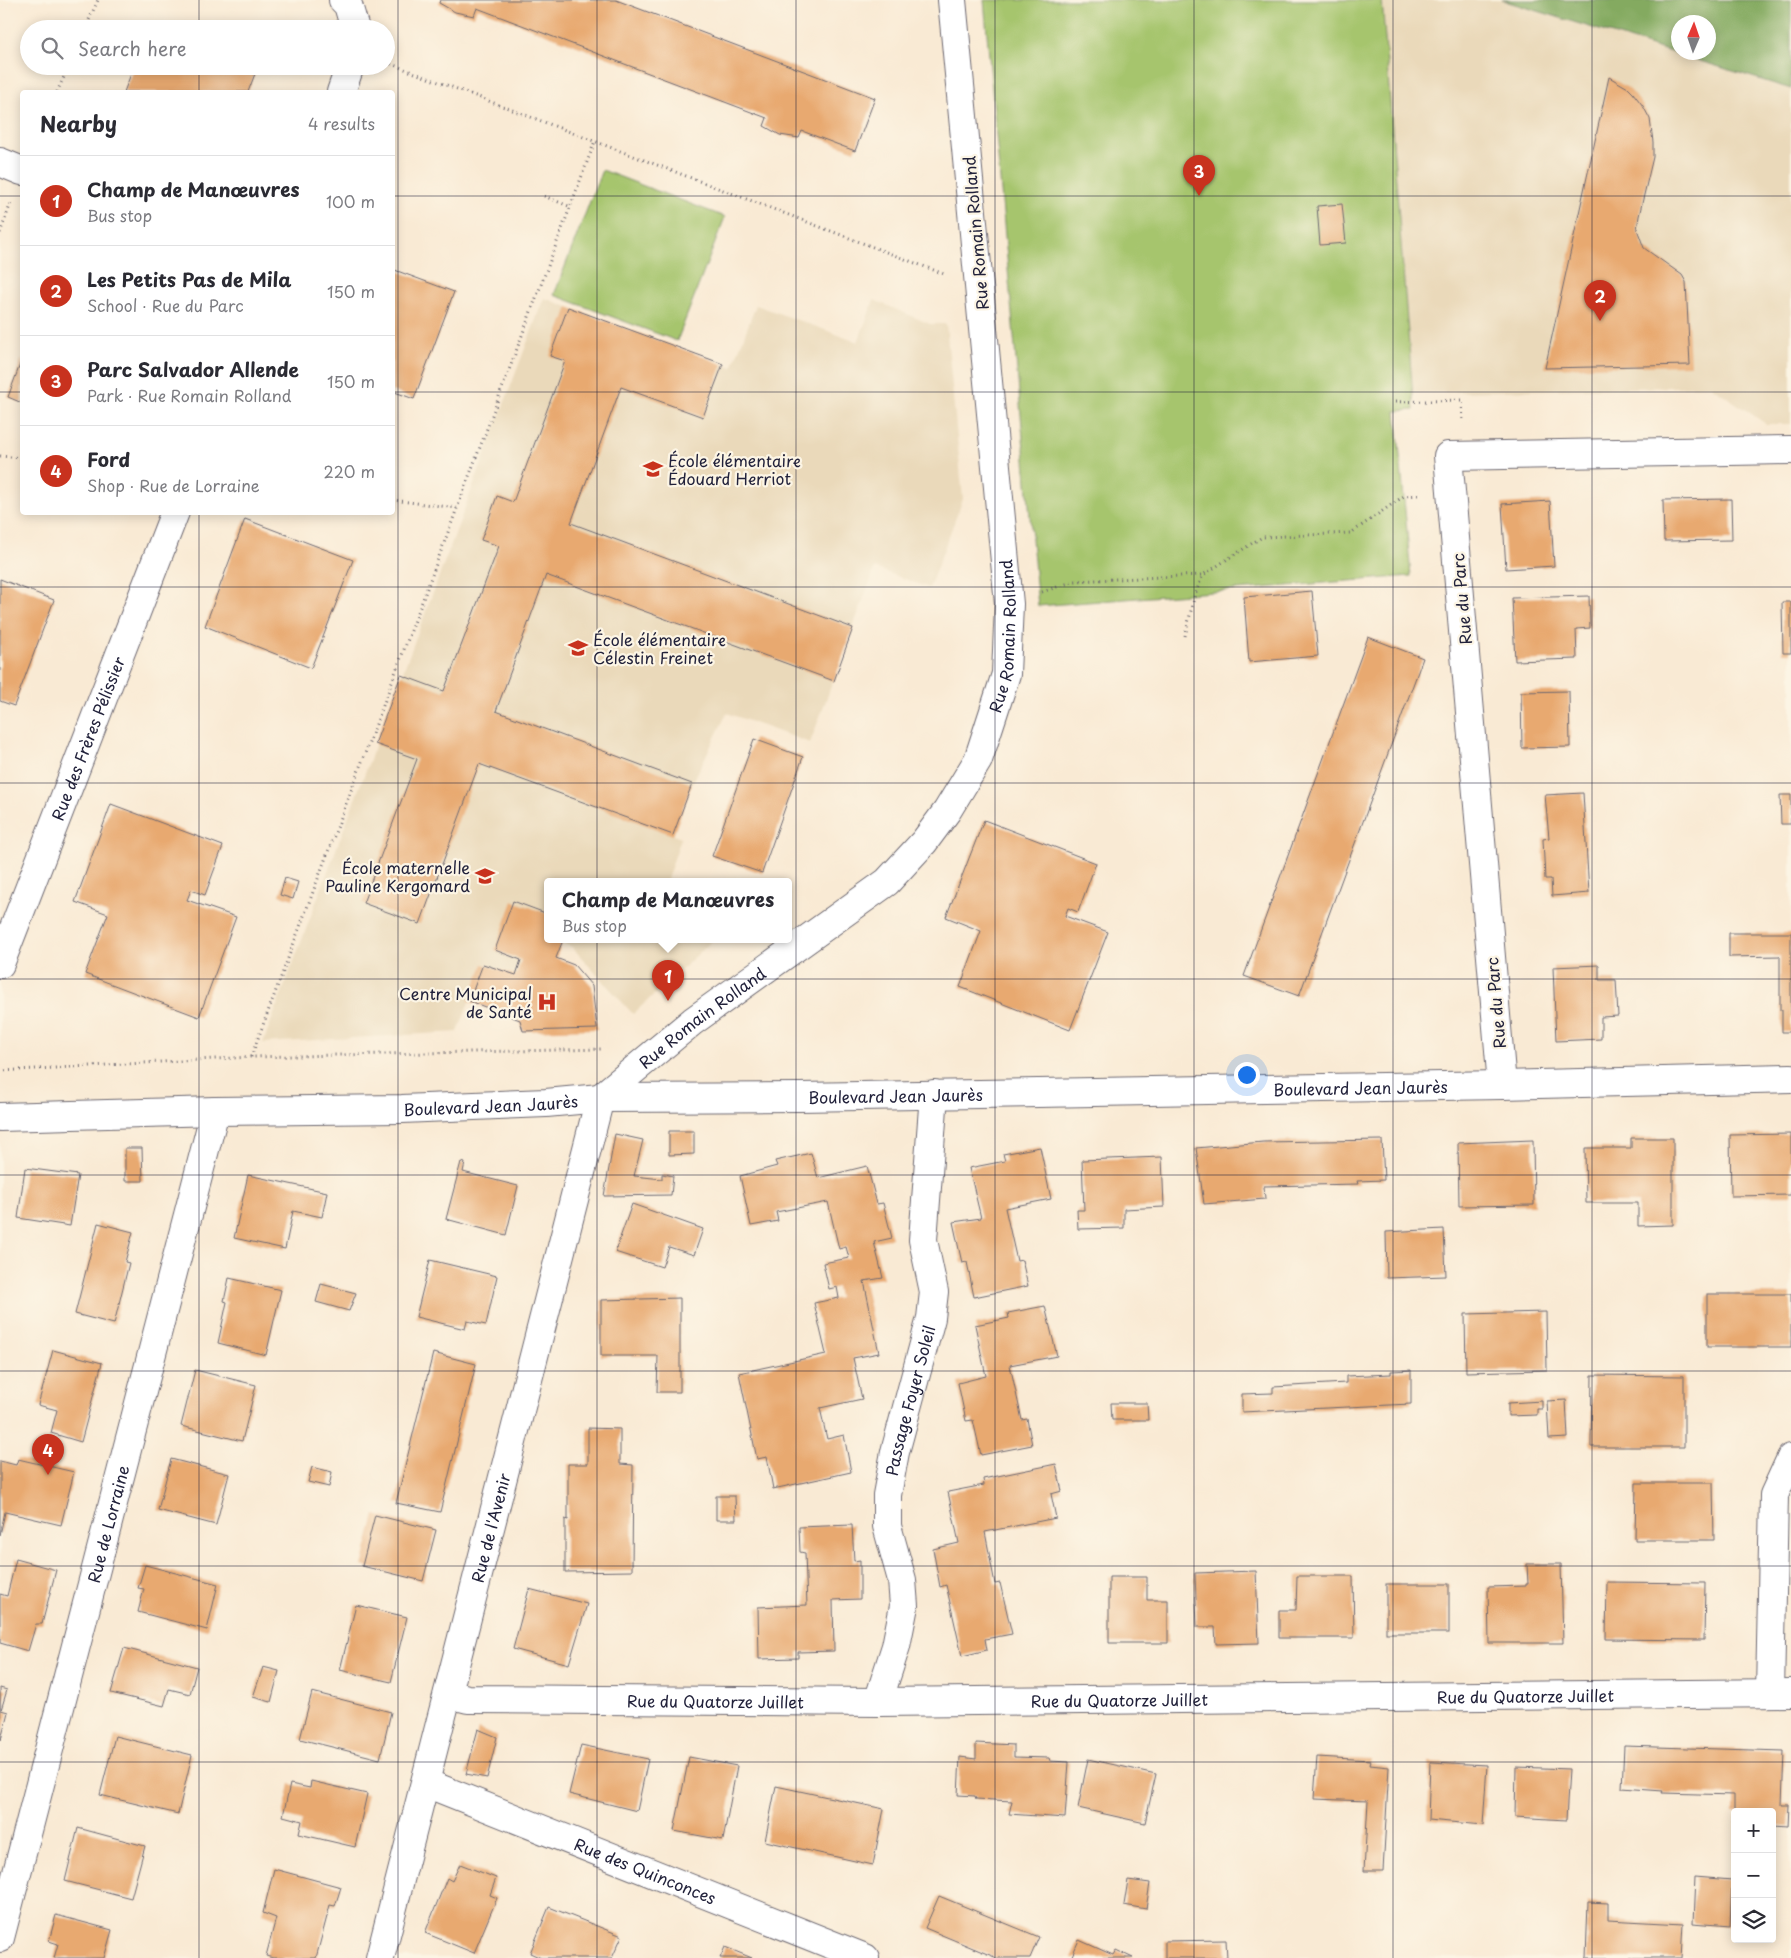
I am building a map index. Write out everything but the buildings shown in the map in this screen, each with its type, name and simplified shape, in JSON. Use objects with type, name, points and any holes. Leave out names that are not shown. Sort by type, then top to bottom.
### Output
[{"type":"street","points":[[343,0],[348,5],[352,20]]},
{"type":"street","name":"Rue Romain Rolland","points":[[600,1098],[693,1021],[887,882],[924,842],[948,811],[978,760],[1006,674],[1009,604],[952,0]]},
{"type":"street","points":[[342,90],[347,75]]},
{"type":"street","points":[[0,162],[20,170]]},
{"type":"street","name":"Rue du Parc","points":[[1502,1085],[1448,456],[1791,450]]},
{"type":"street","name":"Rue des Frères Pélissier","points":[[0,964],[174,515]]},
{"type":"street","name":"Boulevard Jean Jaurès","points":[[0,1118],[215,1111],[402,1109],[546,1103],[600,1098],[1502,1085],[1791,1078]]},
{"type":"street","name":"Passage Foyer Soleil","points":[[878,1702],[896,1646],[904,1606],[902,1580],[887,1526],[887,1495],[895,1452],[931,1318],[934,1292],[923,1240],[934,1094]]},
{"type":"street","name":"Rue de l'Avenir","points":[[380,1958],[600,1098]]},
{"type":"street","name":"Rue de Lorraine","points":[[0,1938],[215,1111]]},
{"type":"street","points":[[1781,1693],[1774,1495],[1791,1458]]},
{"type":"street","name":"Rue du Quatorze Juillet","points":[[448,1694],[468,1699],[878,1702],[1781,1693]]},
{"type":"street","name":"Rue des Quinconces","points":[[426,1783],[865,1958]]},
{"type":"path","points":[[89,20],[98,0]]},
{"type":"path","points":[[395,65],[980,288]]},
{"type":"path","points":[[58,90],[65,75]]},
{"type":"path","points":[[252,1057],[595,141]]},
{"type":"path","points":[[544,196],[571,207]]},
{"type":"path","points":[[1395,402],[1462,400],[1465,456]]},
{"type":"path","points":[[0,456],[20,458]]},
{"type":"path","points":[[1009,604],[1075,581],[1204,575],[1262,537],[1351,533],[1404,496],[1451,493]]},
{"type":"path","points":[[395,500],[457,508]]},
{"type":"path","points":[[1185,636],[1195,594],[1204,575]]},
{"type":"path","points":[[0,1071],[252,1057],[612,1048]]},
{"type":"shaded area","points":[[1382,0],[1502,0],[1671,52],[1671,60],[1697,60],[1791,89],[1791,424],[1766,424],[1711,386],[1413,393]]},
{"type":"shaded area","points":[[544,298],[732,368],[756,305],[858,342],[874,300],[930,324],[946,324],[963,499],[929,588],[875,568],[810,743],[727,713],[692,784],[673,835],[681,838],[667,878],[544,878],[544,913],[513,902],[495,950],[521,960],[516,975],[483,964],[458,1032],[263,1043]]},
{"type":"shaded area","points":[[562,943],[710,943],[633,1014],[572,947]]},
{"type":"green space","points":[[984,0],[1382,0],[1414,410],[1396,411],[1411,576],[1038,606]]},
{"type":"green space","points":[[1502,0],[1791,0],[1791,89],[1697,60],[1716,60],[1716,15],[1671,15],[1671,52]]},
{"type":"green space","points":[[602,170],[725,217],[677,341],[554,295]]},
{"type":"place","name":"Parc Salvador Allende","points":[[1199,196]]},
{"type":"place","name":"Les Petits Pas de Mila","points":[[1600,321]]},
{"type":"place","name":"École élémentaire Édouard Herriot","points":[[653,469]]},
{"type":"place","name":"École élémentaire Célestin Freinet","points":[[578,648]]},
{"type":"place","name":"École maternelle Pauline Kergomard","points":[[485,876]]},
{"type":"place","name":"Champ de Manœuvres","points":[[668,1001]]},
{"type":"place","name":"Centre Municipal de Santé","points":[[547,1002]]},
{"type":"place","name":"Ford","points":[[48,1475]]}]
